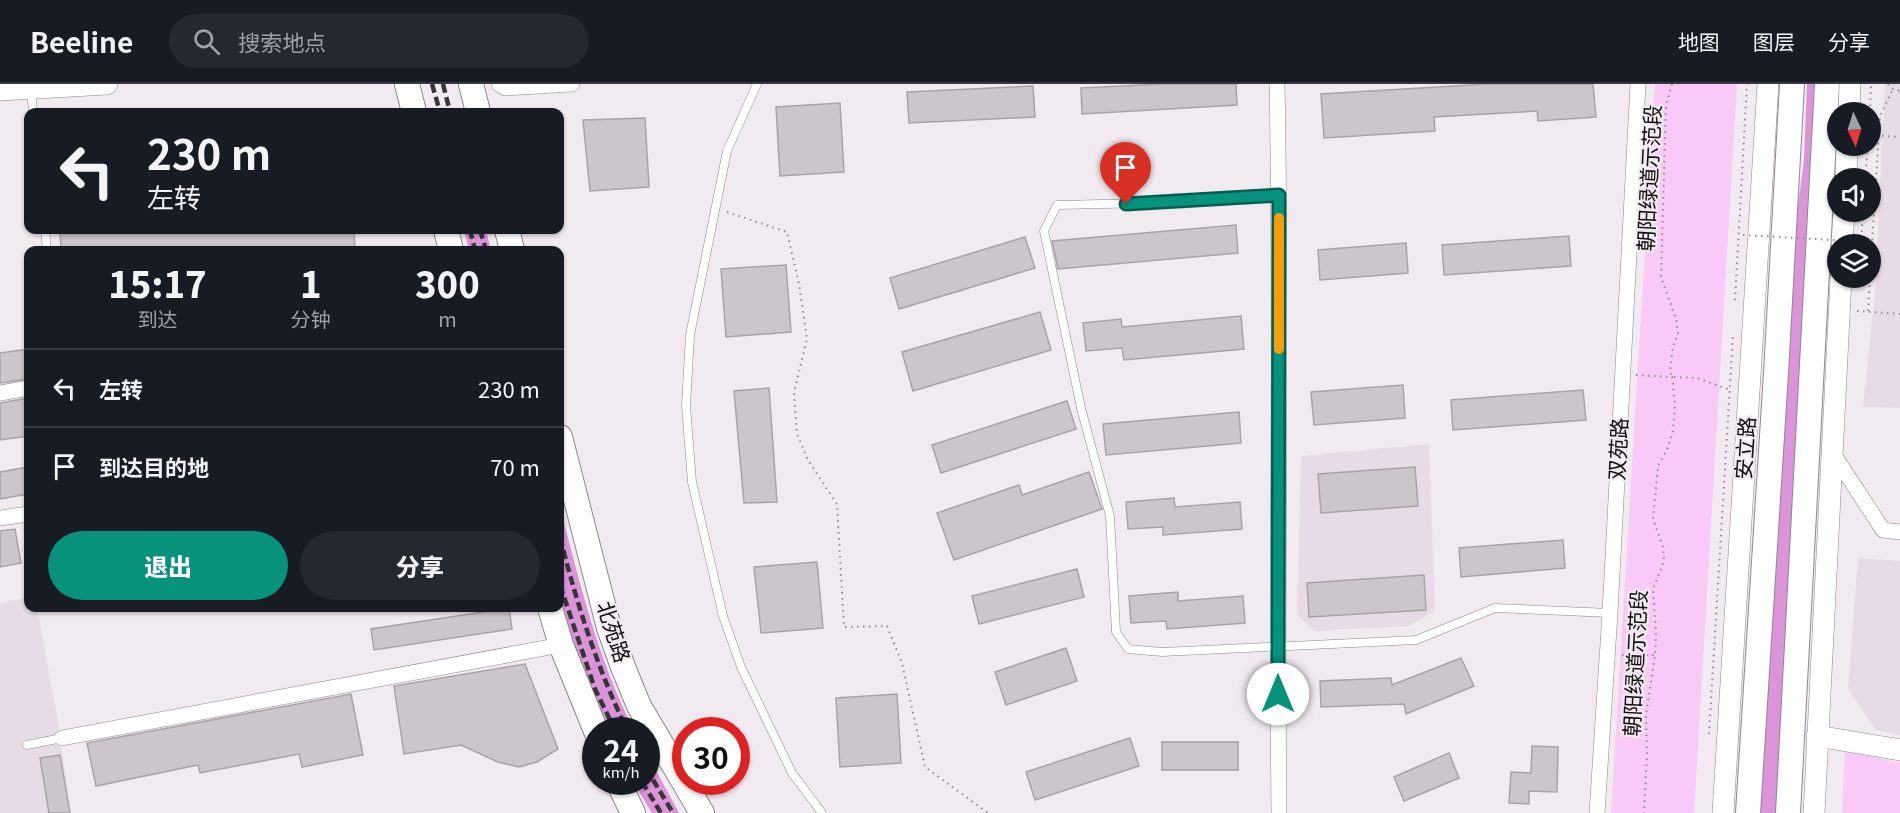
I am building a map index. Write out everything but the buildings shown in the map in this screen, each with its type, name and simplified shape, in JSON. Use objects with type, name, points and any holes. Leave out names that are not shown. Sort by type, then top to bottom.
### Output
[{"type":"main road","points":[[407,84],[413,108]]},
{"type":"main road","points":[[471,84],[477,108]]},
{"type":"main road","name":"安立路","points":[[1748,813],[1792,84]]},
{"type":"main road","points":[[1788,813],[1827,84]]},
{"type":"main road","name":"北苑路","points":[[564,453],[609,628],[623,667],[639,706],[702,813]]},
{"type":"main road","points":[[551,612],[561,645],[590,717]]},
{"type":"main road","points":[[624,795],[633,813]]},
{"type":"street","points":[[0,90],[107,84]]},
{"type":"street","points":[[499,84],[506,88],[572,84]]},
{"type":"street","points":[[1277,84],[1279,813]]},
{"type":"street","name":"双苑路","points":[[1597,813],[1638,84]]},
{"type":"street","name":"安立路","points":[[1723,813],[1768,84]]},
{"type":"street","points":[[1849,102],[1850,84]]},
{"type":"street","points":[[1814,813],[1840,288]]},
{"type":"street","points":[[0,393],[24,389]]},
{"type":"street","points":[[1832,452],[1882,530],[1900,532]]},
{"type":"street","points":[[0,519],[24,515]]},
{"type":"street","points":[[62,738],[561,645]]},
{"type":"street","points":[[1817,736],[1900,750]]},
{"type":"lane","points":[[757,84],[727,152],[690,335],[686,405],[692,482],[723,616],[741,667],[792,773],[822,813]]},
{"type":"lane","points":[[31,88],[33,108]]},
{"type":"lane","points":[[1279,195],[1149,203],[1057,205],[1044,231],[1081,408],[1110,516],[1116,632],[1128,649],[1162,652],[1416,640],[1495,608],[1610,613]]},
{"type":"lane","points":[[27,745],[62,738]]},
{"type":"path","name":"朝阳绿道示范段","points":[[1644,813],[1646,715],[1656,633],[1653,589],[1664,561],[1664,547],[1653,519],[1658,466],[1667,450],[1673,431],[1675,405],[1670,370],[1673,347],[1678,333],[1676,319],[1661,277],[1666,105],[1672,84]]},
{"type":"path","points":[[1736,299],[1747,84]]},
{"type":"path","points":[[1870,102],[1871,84]]},
{"type":"path","points":[[1888,84],[1900,91]]},
{"type":"path","points":[[1881,114],[1893,89]]},
{"type":"path","points":[[1881,136],[1900,137]]},
{"type":"path","points":[[1873,234],[1878,156]]},
{"type":"path","points":[[716,208],[788,232],[807,339],[795,392],[797,434],[808,459],[837,504],[844,627],[887,627],[902,663],[925,766],[988,813]]},
{"type":"path","points":[[1743,236],[1776,236],[1827,241]]},
{"type":"path","points":[[1868,312],[1869,288]]},
{"type":"path","points":[[1857,311],[1900,314]]},
{"type":"path","points":[[1708,742],[1733,333]]},
{"type":"path","points":[[1623,374],[1697,378],[1730,389]]},
{"type":"path","points":[[1607,655],[1655,655]]},
{"type":"shaded area","points":[[1655,84],[1737,84],[1694,813],[1611,813]]},
{"type":"shaded area","points":[[1807,84],[1823,84],[1780,813],[1756,813],[1785,305],[1804,160]]},
{"type":"shaded area","points":[[1885,84],[1900,84],[1900,408],[1863,407],[1875,288],[1881,288],[1881,234],[1878,234],[1878,222],[1881,222]]},
{"type":"shaded area","points":[[465,234],[487,234],[490,246],[468,246]]},
{"type":"shaded area","points":[[1429,444],[1435,611],[1409,626],[1315,631],[1297,615],[1301,456]]},
{"type":"shaded area","points":[[564,522],[600,649],[628,717],[601,717],[582,672],[564,612]]},
{"type":"shaded area","points":[[1858,558],[1900,561],[1900,735],[1876,730],[1848,689]]},
{"type":"shaded area","points":[[24,598],[24,612],[38,612],[56,710],[71,813],[0,813],[0,603]]},
{"type":"shaded area","points":[[1845,750],[1900,763],[1900,813],[1842,813]]},
{"type":"shaded area","points":[[660,778],[679,813],[652,813],[641,795],[660,795]]},
{"type":"railway","points":[[432,84],[439,108]]},
{"type":"railway","points":[[443,84],[449,108]]},
{"type":"railway","points":[[471,234],[474,246]]},
{"type":"railway","points":[[481,234],[485,246]]},
{"type":"railway","points":[[564,552],[589,635],[621,717]]},
{"type":"railway","points":[[564,597],[595,689],[609,717]]},
{"type":"railway","points":[[660,791],[673,813]]},
{"type":"railway","points":[[650,795],[661,813]]},
{"type":"slow traffic","points":[[1279,218],[1279,349]]},
{"type":"route","points":[[1126,204],[1279,195],[1278,694]]}]
